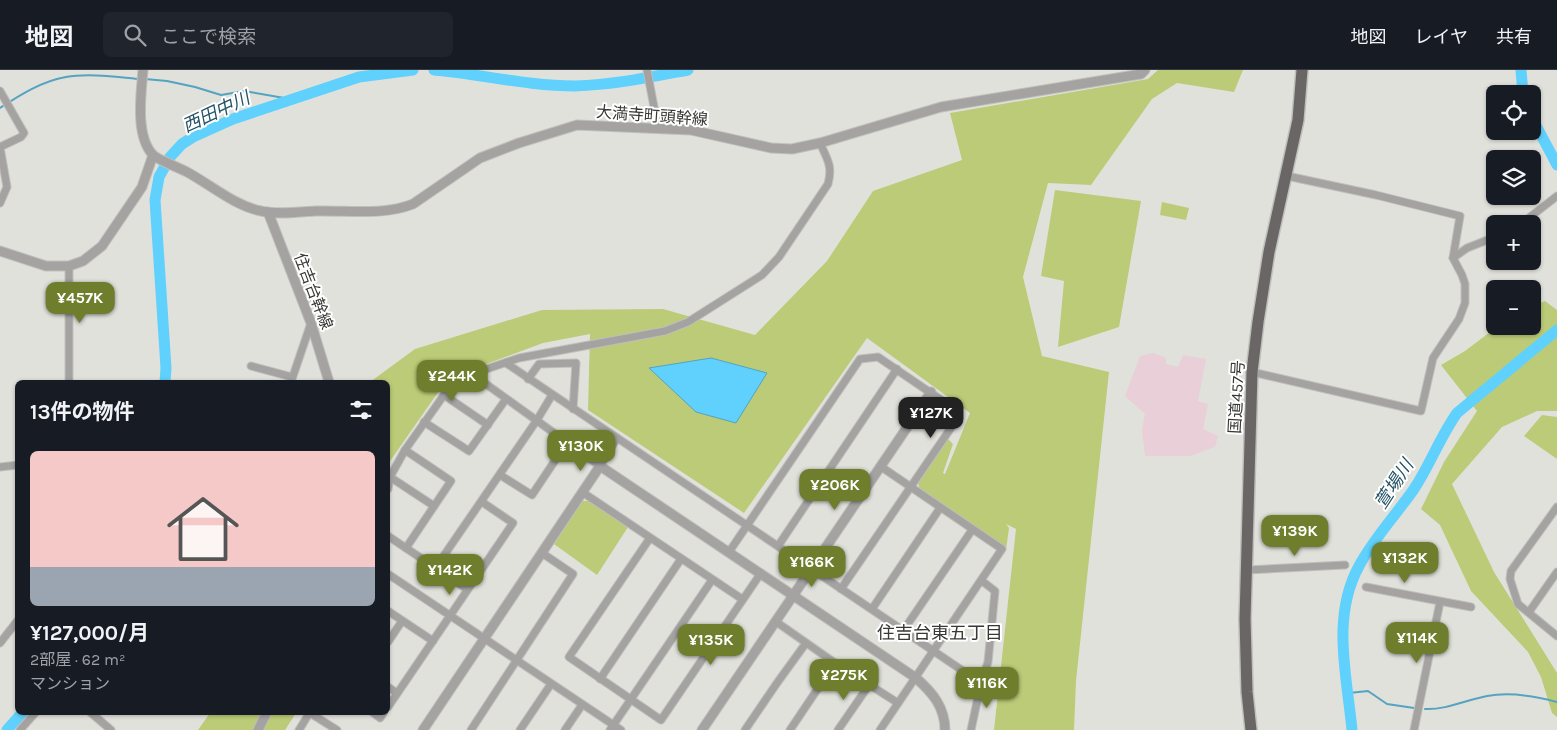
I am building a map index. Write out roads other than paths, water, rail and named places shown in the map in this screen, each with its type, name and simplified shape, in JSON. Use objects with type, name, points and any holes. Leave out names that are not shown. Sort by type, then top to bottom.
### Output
[{"type":"highway","name":"国道457号","points":[[1251,730],[1247,692],[1245,619],[1252,372],[1269,252],[1298,120],[1302,70]]},
{"type":"street","points":[[646,70],[658,128]]},
{"type":"street","name":"大満寺町頭幹線","points":[[156,157],[240,203],[261,211],[370,211],[402,208],[413,204],[480,158],[567,128],[584,125],[703,132],[783,149],[820,142],[941,107],[1141,74],[1145,70]]},
{"type":"street","points":[[0,251],[46,266],[69,266],[83,261],[102,246],[142,187],[156,157],[144,138],[141,128],[142,71]]},
{"type":"street","points":[[0,92],[24,133],[21,137],[0,147],[7,187],[0,203]]},
{"type":"street","points":[[434,506],[390,478],[405,450],[452,386],[472,374],[536,354],[665,331],[688,322],[762,275],[779,257],[828,184],[831,174],[830,167],[820,142]]},
{"type":"street","points":[[1252,372],[1421,411],[1433,358],[1459,319],[1465,303],[1465,284],[1453,258],[1460,216],[1376,195],[1287,176]]},
{"type":"street","points":[[1534,215],[1554,199]]},
{"type":"street","name":"住吉台幹線","points":[[268,212],[311,322],[328,380]]},
{"type":"street","points":[[1453,258],[1468,248],[1486,241]]},
{"type":"street","points":[[69,266],[69,380]]},
{"type":"street","points":[[251,366],[291,380],[311,322]]},
{"type":"street","points":[[729,552],[860,359],[878,357],[953,408],[955,422],[841,589]]},
{"type":"street","points":[[506,363],[981,683]]},
{"type":"street","points":[[528,379],[539,364],[576,363],[573,409]]},
{"type":"street","points":[[778,546],[897,369]]},
{"type":"street","points":[[472,374],[568,441],[600,466],[916,678],[936,699],[944,720],[945,730]]},
{"type":"street","points":[[702,730],[930,392]]},
{"type":"street","points":[[444,395],[488,425]]},
{"type":"street","points":[[436,568],[538,420],[552,395]]},
{"type":"street","points":[[424,422],[469,451],[506,399]]},
{"type":"street","points":[[423,730],[617,438]]},
{"type":"street","points":[[500,475],[532,495],[568,441]]},
{"type":"street","points":[[405,450],[451,481],[406,548]]},
{"type":"street","points":[[0,467],[15,465]]},
{"type":"street","points":[[880,466],[1002,549],[880,730]]},
{"type":"street","points":[[582,492],[742,599]]},
{"type":"street","points":[[390,704],[513,523],[482,502]]},
{"type":"street","points":[[872,609],[940,508]]},
{"type":"street","points":[[1556,635],[1518,604],[1510,579],[1511,571],[1557,509]]},
{"type":"street","points":[[904,631],[972,530]]},
{"type":"street","points":[[390,537],[467,589]]},
{"type":"street","points":[[650,538],[568,658],[661,720],[761,573]]},
{"type":"street","points":[[471,730],[573,574],[542,553]]},
{"type":"street","points":[[600,679],[681,559]]},
{"type":"street","points":[[1247,570],[1345,565]]},
{"type":"street","points":[[1529,612],[1557,572]]},
{"type":"street","points":[[390,575],[582,704],[611,727],[620,730]]},
{"type":"street","points":[[611,727],[712,580]]},
{"type":"street","points":[[971,730],[981,683],[988,662],[995,591],[982,581]]},
{"type":"street","points":[[1366,587],[1471,607]]},
{"type":"street","points":[[1414,730],[1440,602]]},
{"type":"street","points":[[390,612],[433,641]]},
{"type":"street","points":[[390,639],[402,621]]},
{"type":"street","points":[[775,621],[835,663],[898,703]]},
{"type":"street","points":[[0,643],[15,624]]},
{"type":"street","points":[[746,730],[806,643]]},
{"type":"street","points":[[790,730],[835,663]]},
{"type":"street","points":[[520,730],[551,684]]},
{"type":"street","points":[[838,730],[869,685]]},
{"type":"street","points":[[390,688],[397,693]]},
{"type":"street","points":[[566,730],[582,704]]},
{"type":"street","points":[[20,730],[33,715]]},
{"type":"street","points":[[94,715],[111,730]]},
{"type":"street","points":[[258,730],[266,715]]},
{"type":"street","points":[[299,730],[309,715]]},
{"type":"street","points":[[313,715],[337,730]]},
{"type":"water","points":[[711,358],[767,373],[736,423],[696,412],[649,368]]},
{"type":"waterway","name":"西田中川","points":[[165,380],[166,368],[155,200],[159,177],[170,157],[182,144],[193,137],[233,119],[359,77],[413,70]]},
{"type":"waterway","name":"西田中川","points":[[434,70],[539,84],[575,86],[618,82],[688,70]]},
{"type":"waterway","name":"萱場川","points":[[1521,70],[1522,85]]},
{"type":"waterway","points":[[0,108],[40,85],[66,77],[93,75],[140,79]]},
{"type":"waterway","points":[[145,79],[167,81],[221,95],[244,91],[290,99]]},
{"type":"waterway","name":"萱場川","points":[[1541,135],[1557,165]]},
{"type":"waterway","name":"萱場川","points":[[1352,730],[1343,647],[1343,626],[1350,585],[1359,566],[1378,536],[1414,489],[1457,413],[1557,330]]},
{"type":"waterway","points":[[1349,693],[1368,691],[1387,704],[1414,708]]},
{"type":"waterway","points":[[1425,709],[1441,708],[1479,698],[1504,694],[1522,695],[1557,702]]},
{"type":"waterway","name":"西田中川","points":[[7,730],[20,715]]},
{"type":"district","name":"住吉台東五丁目","points":[[940,633]]}]
